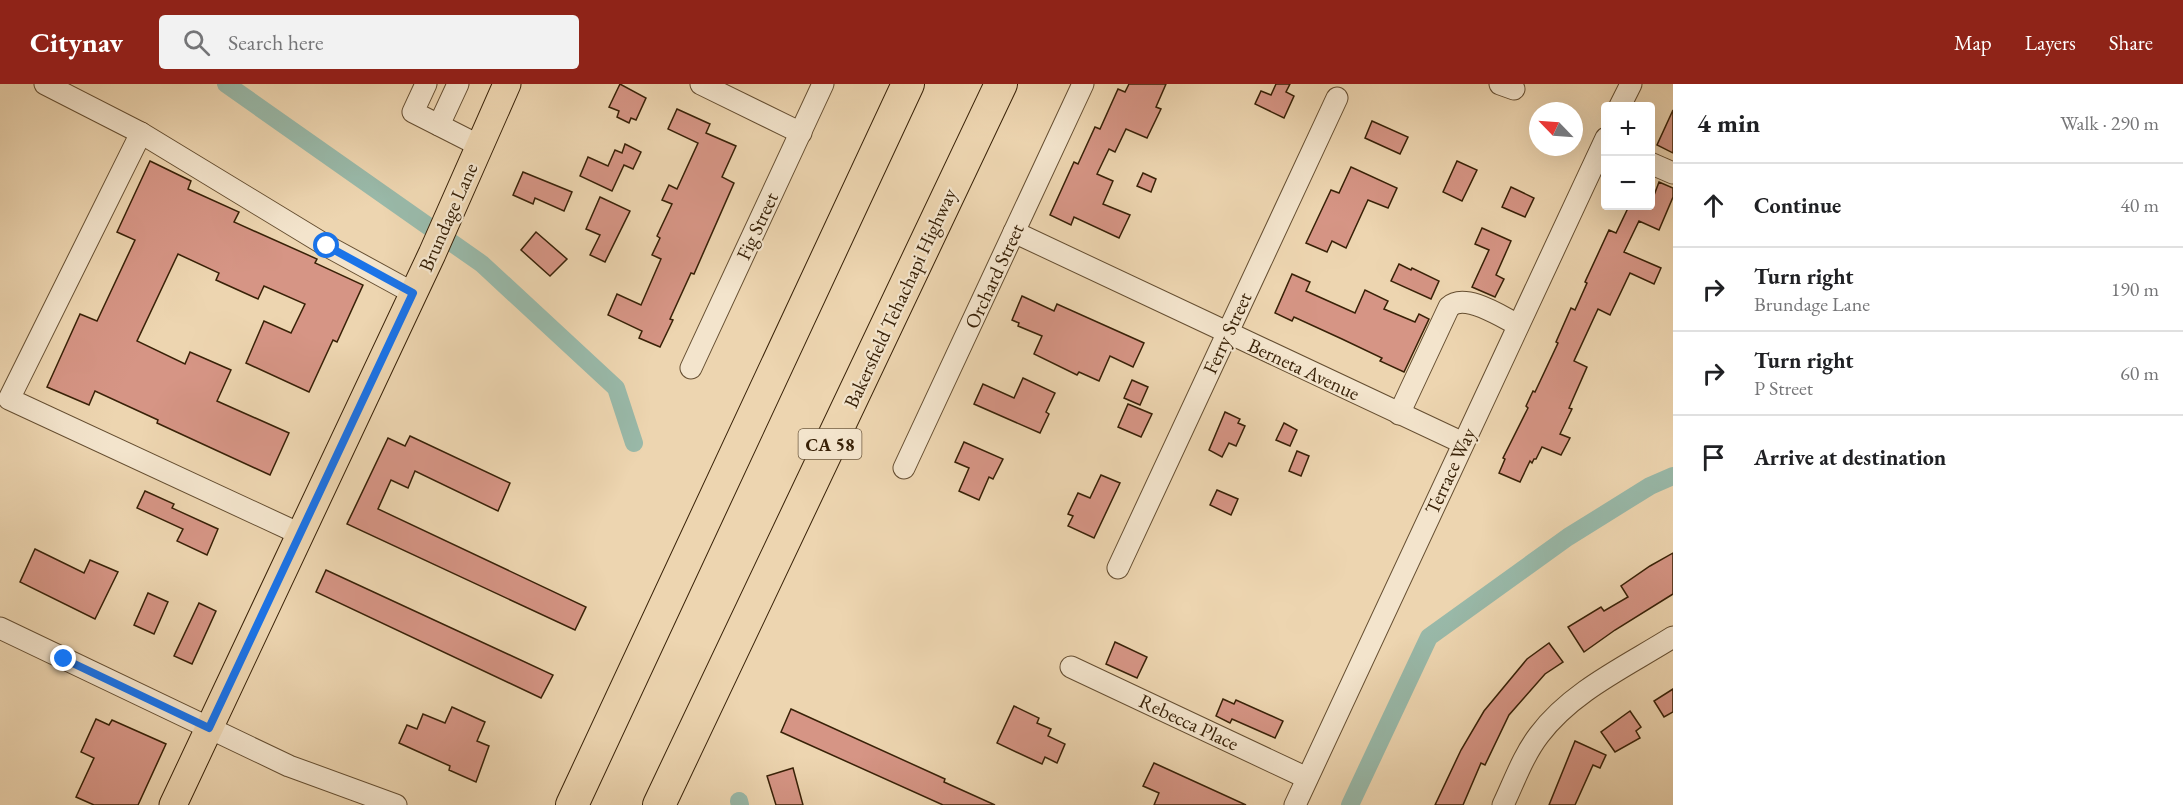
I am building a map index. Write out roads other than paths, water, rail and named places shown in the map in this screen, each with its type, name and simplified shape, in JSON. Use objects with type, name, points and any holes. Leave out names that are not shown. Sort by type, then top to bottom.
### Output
[{"type":"highway","points":[[572,805],[908,84]]},
{"type":"highway","name":"Bakersfield Tehachapi Highway","points":[[659,805],[1001,84]]},
{"type":"main road","name":"Brundage Lane","points":[[173,805],[432,254],[507,84]]},
{"type":"street","points":[[45,84],[141,133],[327,246],[413,293]]},
{"type":"street","points":[[426,84],[413,112],[480,146]]},
{"type":"street","points":[[439,124],[458,84]]},
{"type":"street","points":[[701,84],[801,132]]},
{"type":"street","name":"Fig Street","points":[[691,368],[823,84]]},
{"type":"street","name":"Orchard Street","points":[[904,468],[1083,84]]},
{"type":"street","points":[[1622,102],[1631,84]]},
{"type":"street","name":"Ferry Street","points":[[1118,568],[1337,98]]},
{"type":"street","points":[[141,133],[9,399],[300,534]]},
{"type":"street","name":"Terrace Way","points":[[1295,805],[1601,150]]},
{"type":"street","points":[[1655,165],[1673,173]]},
{"type":"street","name":"Berneta Avenue","points":[[1014,232],[1463,443]]},
{"type":"street","points":[[1399,414],[1449,307],[1454,302],[1466,301],[1518,325]]},
{"type":"street","points":[[0,628],[289,766],[396,805]]},
{"type":"street","points":[[1503,805],[1538,736],[1555,716],[1575,698],[1673,637]]},
{"type":"street","name":"Rebecca Place","points":[[1071,667],[1307,778]]},
{"type":"waterway","points":[[226,84],[482,264],[616,388],[634,443]]},
{"type":"waterway","points":[[1350,805],[1429,637],[1568,537],[1650,486],[1673,476]]},
{"type":"waterway","points":[[739,801],[740,805]]}]
